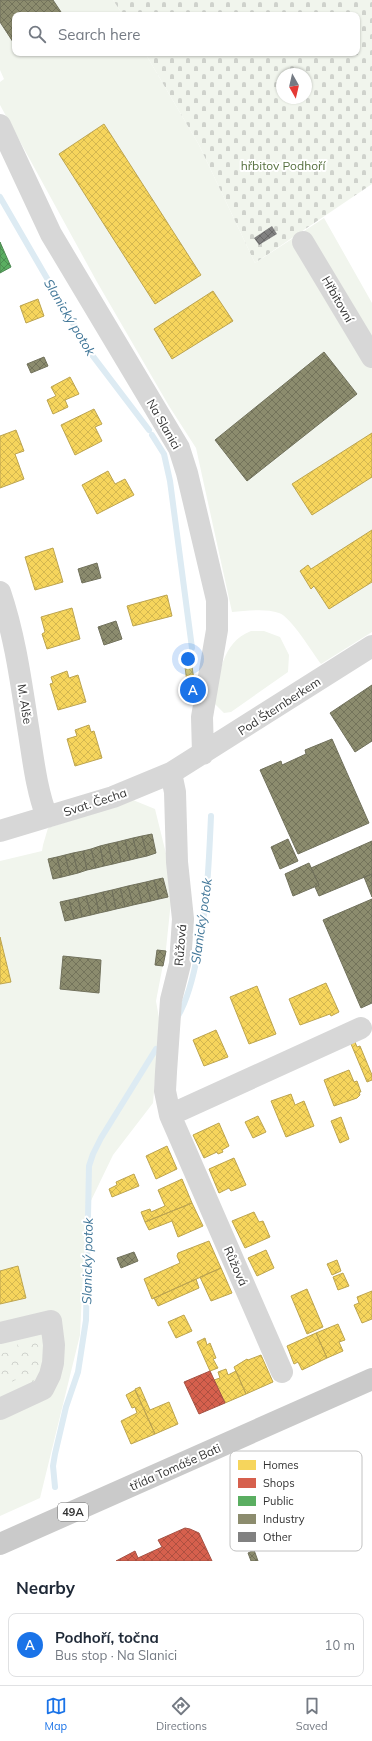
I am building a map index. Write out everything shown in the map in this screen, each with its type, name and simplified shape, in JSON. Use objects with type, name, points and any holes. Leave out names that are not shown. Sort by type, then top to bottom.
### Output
[{"type":"main road","name":"třída Tomáše Bati","points":[[0,1544],[372,1379]]},
{"type":"street","name":"Na Slanici","points":[[0,125],[51,234],[179,448],[188,473],[217,600],[217,630],[202,717],[187,764]]},
{"type":"street","name":"Hřbitovní","points":[[302,242],[372,357]]},
{"type":"street","name":"M. Alše","points":[[0,592],[21,678],[38,786],[47,817]]},
{"type":"street","name":"Pod Šternberkem","points":[[187,764],[372,646]]},
{"type":"street","name":"Svat. Čecha","points":[[0,831],[113,797],[187,764]]},
{"type":"street","name":"Růžová","points":[[187,764],[176,797],[177,862],[183,919],[180,964],[171,1000],[165,1091],[170,1115],[282,1372]]},
{"type":"street","points":[[170,1115],[361,1028]]},
{"type":"street","points":[[0,1333],[52,1321],[54,1345],[53,1363],[50,1375],[43,1389],[0,1408]]},
{"type":"green space","points":[[0,0],[113,0],[121,12],[12,12],[12,56],[147,56],[199,145],[255,263],[324,218],[372,303],[372,632],[321,664],[295,628],[284,616],[279,613],[274,611],[256,610],[232,612],[196,448],[169,406],[97,282],[0,105],[0,82],[4,79],[0,70]]},
{"type":"green space","name":"hřbitov Podhoří","points":[[113,0],[372,0],[372,184],[255,263],[199,145],[147,56],[360,56],[360,12],[121,12]]},
{"type":"green space","points":[[251,631],[264,631],[280,637],[289,655],[288,672],[231,712],[224,713],[214,703],[220,671],[233,643],[241,636]]},
{"type":"green space","points":[[133,800],[155,809],[173,882],[166,949],[156,1001],[160,1024],[153,1103],[113,1155],[86,1211],[80,1335],[40,1498],[0,1516],[0,861],[42,851],[48,828]]},
{"type":"green space","points":[[23,1336],[36,1341],[41,1356],[38,1374],[24,1391],[18,1379],[0,1387],[0,1354],[18,1349],[16,1338]]},
{"type":"building: Homes","points":[[104,124],[201,275],[155,304],[59,154]]},
{"type":"building: Homes","points":[[213,291],[233,321],[172,359],[154,329]]},
{"type":"building: Homes","points":[[38,299],[44,316],[26,323],[20,306]]},
{"type":"building: Homes","points":[[70,377],[79,394],[65,400],[68,407],[53,414],[47,400],[56,396],[51,387]]},
{"type":"building: Homes","points":[[94,409],[102,424],[95,427],[102,441],[75,455],[61,425]]},
{"type":"building: Homes","points":[[16,430],[24,451],[15,454],[24,479],[0,488],[0,436]]},
{"type":"building: Homes","points":[[372,433],[372,477],[312,515],[292,484]]},
{"type":"building: Homes","points":[[108,471],[115,484],[125,479],[134,495],[97,514],[82,485]]},
{"type":"building: Homes","points":[[372,530],[372,582],[329,609],[314,586],[311,589],[300,571],[308,565],[311,569]]},
{"type":"building: Homes","points":[[53,548],[63,582],[35,590],[25,557]]},
{"type":"building: Homes","points":[[167,595],[172,616],[133,626],[127,606]]},
{"type":"building: Homes","points":[[72,608],[80,639],[47,649],[42,634],[45,632],[41,617]]},
{"type":"building: Homes","points":[[192,666],[194,681],[187,682],[185,667]]},
{"type":"building: Homes","points":[[67,671],[69,678],[78,675],[86,702],[58,710],[50,684],[53,683],[51,677]]},
{"type":"building: Homes","points":[[89,725],[91,732],[94,731],[102,758],[75,766],[67,739],[77,736],[75,730]]},
{"type":"building: Homes","points":[[0,937],[11,982],[0,984]]},
{"type":"building: Homes","points":[[326,983],[339,1012],[331,1016],[330,1014],[300,1025],[289,999]]},
{"type":"building: Homes","points":[[257,986],[276,1034],[249,1044],[230,997]]},
{"type":"building: Homes","points":[[216,1030],[228,1057],[204,1066],[193,1040]]},
{"type":"building: Homes","points":[[355,1042],[357,1047],[360,1046],[372,1075],[372,1080],[367,1082],[351,1044]]},
{"type":"building: Homes","points":[[349,1070],[354,1082],[357,1081],[361,1092],[359,1092],[360,1095],[357,1098],[334,1106],[324,1080]]},
{"type":"building: Homes","points":[[291,1094],[295,1105],[304,1101],[314,1126],[286,1137],[271,1101]]},
{"type":"building: Homes","points":[[258,1116],[266,1132],[253,1138],[245,1122]]},
{"type":"building: Homes","points":[[341,1117],[349,1139],[340,1143],[331,1121]]},
{"type":"building: Homes","points":[[219,1123],[229,1146],[222,1150],[223,1152],[218,1154],[217,1152],[204,1158],[193,1135]]},
{"type":"building: Homes","points":[[167,1146],[177,1169],[156,1179],[146,1156]]},
{"type":"building: Homes","points":[[234,1158],[246,1185],[231,1191],[229,1188],[219,1193],[209,1169]]},
{"type":"building: Homes","points":[[134,1174],[139,1186],[112,1197],[109,1189],[117,1185],[116,1182]]},
{"type":"building: Homes","points":[[182,1179],[192,1203],[145,1222],[141,1212],[150,1209],[151,1212],[165,1206],[158,1190]]},
{"type":"building: Homes","points":[[192,1203],[203,1226],[178,1237],[172,1221],[149,1230],[145,1222]]},
{"type":"building: Homes","points":[[254,1212],[259,1222],[263,1221],[270,1237],[245,1248],[232,1221]]},
{"type":"building: Homes","points":[[209,1241],[221,1268],[152,1299],[144,1279],[180,1263],[177,1256],[178,1253]]},
{"type":"building: Homes","points":[[266,1250],[274,1268],[257,1276],[248,1258]]},
{"type":"building: Homes","points":[[337,1260],[341,1271],[332,1275],[327,1264]]},
{"type":"building: Homes","points":[[18,1266],[26,1298],[0,1304],[0,1271]]},
{"type":"building: Homes","points":[[221,1268],[232,1293],[211,1301],[200,1277]]},
{"type":"building: Homes","points":[[343,1273],[349,1286],[338,1290],[333,1277]]},
{"type":"building: Homes","points":[[196,1279],[199,1288],[158,1306],[154,1298]]},
{"type":"building: Homes","points":[[307,1289],[323,1327],[307,1334],[291,1296]]},
{"type":"building: Homes","points":[[372,1291],[372,1319],[362,1323],[354,1305],[359,1303],[357,1297]]},
{"type":"building: Homes","points":[[184,1315],[192,1331],[176,1338],[168,1322]]},
{"type":"building: Homes","points":[[338,1324],[345,1340],[339,1342],[343,1351],[327,1358],[316,1333]]},
{"type":"building: Homes","points":[[316,1333],[327,1358],[302,1370],[298,1362],[294,1364],[287,1346]]},
{"type":"building: Homes","points":[[205,1338],[207,1345],[210,1343],[216,1358],[213,1359],[218,1368],[210,1371],[197,1342]]},
{"type":"building: Homes","points":[[261,1355],[273,1382],[246,1394],[234,1367],[247,1359],[248,1360]]},
{"type":"building: Homes","points":[[226,1369],[228,1375],[236,1371],[246,1394],[225,1403],[214,1380],[220,1378],[218,1372]]},
{"type":"building: Homes","points":[[140,1387],[150,1410],[169,1402],[178,1424],[155,1434],[135,1389]]},
{"type":"building: Homes","points":[[135,1390],[155,1434],[131,1444],[121,1421],[137,1413],[135,1407],[132,1408],[126,1395]]},
{"type":"building: Shops","points":[[210,1371],[225,1403],[199,1414],[184,1382]]},
{"type":"building: Shops","points":[[185,1528],[199,1533],[212,1561],[116,1561],[135,1551],[138,1558],[162,1547],[158,1540]]},
{"type":"building: Public","points":[[0,242],[11,267],[0,273]]},
{"type":"building: Industry","points":[[0,0],[53,0],[61,12],[12,12],[12,40],[0,22]]},
{"type":"building: Industry","points":[[324,352],[357,394],[247,481],[215,440]]},
{"type":"building: Industry","points":[[44,357],[48,366],[31,373],[27,364]]},
{"type":"building: Industry","points":[[97,563],[101,578],[82,583],[78,569]]},
{"type":"building: Industry","points":[[116,621],[122,639],[104,645],[98,627]]},
{"type":"building: Industry","points":[[372,685],[372,741],[355,752],[330,713]]},
{"type":"building: Industry","points":[[332,739],[369,823],[298,854],[260,770],[281,761],[282,765],[306,754],[305,750]]},
{"type":"building: Industry","points":[[152,834],[156,853],[147,856],[142,836]]},
{"type":"building: Industry","points":[[142,836],[147,856],[138,858],[133,838]]},
{"type":"building: Industry","points":[[133,838],[138,858],[130,860],[125,840]]},
{"type":"building: Industry","points":[[288,839],[298,861],[280,869],[271,847]]},
{"type":"building: Industry","points":[[125,840],[130,860],[121,862],[117,842]]},
{"type":"building: Industry","points":[[372,841],[372,874],[319,896],[315,887],[319,885],[311,868]]},
{"type":"building: Industry","points":[[117,842],[121,862],[113,864],[108,844]]},
{"type":"building: Industry","points":[[108,844],[113,864],[104,866],[100,846]]},
{"type":"building: Industry","points":[[100,846],[104,866],[96,868],[91,849]]},
{"type":"building: Industry","points":[[91,849],[96,868],[87,870],[83,851]]},
{"type":"building: Industry","points":[[83,851],[87,870],[78,873],[73,853]]},
{"type":"building: Industry","points":[[73,853],[78,873],[70,875],[65,855]]},
{"type":"building: Industry","points":[[65,855],[70,875],[62,877],[57,857]]},
{"type":"building: Industry","points":[[57,857],[62,877],[53,879],[48,859]]},
{"type":"building: Industry","points":[[309,863],[319,885],[293,896],[285,874]]},
{"type":"building: Industry","points":[[372,874],[372,897],[364,877]]},
{"type":"building: Industry","points":[[163,878],[168,897],[159,899],[154,880]]},
{"type":"building: Industry","points":[[154,880],[159,899],[151,901],[146,882]]},
{"type":"building: Industry","points":[[146,882],[151,901],[142,903],[137,884]]},
{"type":"building: Industry","points":[[137,884],[142,903],[133,905],[128,886]]},
{"type":"building: Industry","points":[[128,886],[133,905],[125,907],[120,888]]},
{"type":"building: Industry","points":[[120,888],[125,907],[116,909],[112,890]]},
{"type":"building: Industry","points":[[112,890],[116,909],[108,911],[103,892]]},
{"type":"building: Industry","points":[[103,892],[108,911],[99,913],[95,894]]},
{"type":"building: Industry","points":[[95,894],[99,913],[91,915],[86,896]]},
{"type":"building: Industry","points":[[86,896],[91,915],[82,917],[78,898]]},
{"type":"building: Industry","points":[[78,898],[82,917],[74,919],[69,900]]},
{"type":"building: Industry","points":[[372,899],[372,1003],[361,1008],[323,920]]},
{"type":"building: Industry","points":[[69,900],[74,919],[65,921],[60,902]]},
{"type":"building: Industry","points":[[157,950],[166,951],[163,966],[155,965]]},
{"type":"building: Industry","points":[[63,956],[101,960],[99,993],[60,989]]},
{"type":"building: Industry","points":[[134,1252],[138,1261],[121,1268],[117,1258]]},
{"type":"building: Industry","points":[[254,1551],[258,1561],[251,1561],[248,1553]]},
{"type":"building: Other","points":[[272,226],[277,234],[259,245],[254,238]]},
{"type":"waterway","name":"Slanický potok","points":[[0,197],[89,351],[149,430]]},
{"type":"waterway","name":"Slanický potok","points":[[152,435],[164,454],[170,481],[192,648]]},
{"type":"waterway","name":"Slanický potok","points":[[178,1016],[191,985],[204,918],[211,816]]},
{"type":"waterway","name":"Slanický potok","points":[[55,1487],[53,1466],[55,1454],[66,1407],[78,1372],[86,1320],[89,1166],[101,1138],[156,1049]]},
{"type":"place","name":"Podhoří, točna","points":[[193,690]]}]
